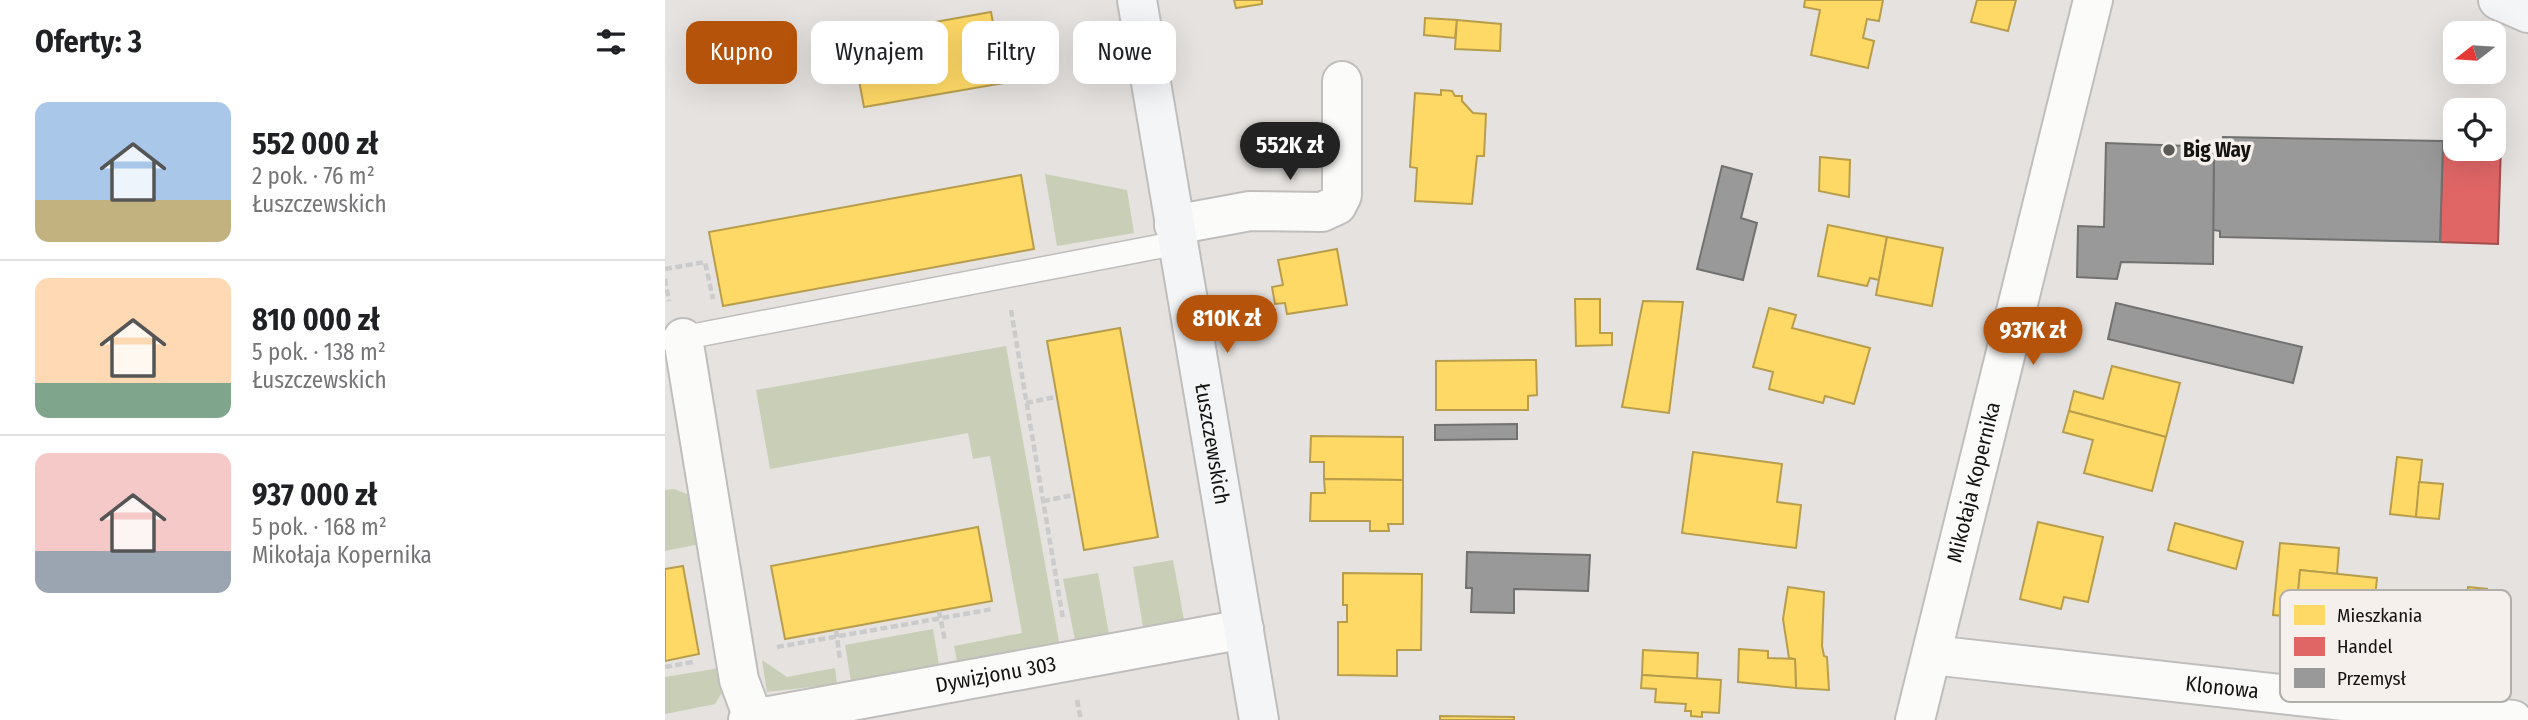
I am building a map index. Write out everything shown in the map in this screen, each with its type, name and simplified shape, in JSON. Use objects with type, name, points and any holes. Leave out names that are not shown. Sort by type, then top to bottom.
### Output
[{"type":"street","name":"Łuszczewskich","points":[[1137,0],[1259,720]]},
{"type":"street","name":"Mikołaja Kopernika","points":[[1915,720],[2093,0]]},
{"type":"street","points":[[2498,0],[2528,13]]},
{"type":"street","points":[[1176,234],[1250,211],[1322,212],[1337,205],[1342,195],[1342,81]]},
{"type":"street","points":[[674,339],[739,680],[752,720]]},
{"type":"street","name":"Dywizjonu 303","points":[[752,720],[1244,629]]},
{"type":"street","name":"Klonowa","points":[[1932,655],[2280,694]]},
{"type":"street","name":"Klonowa","points":[[2352,702],[2513,720]]},
{"type":"lane","points":[[674,339],[1005,275],[1176,234]]},
{"type":"path","points":[[1005,275],[1081,720]]},
{"type":"path","points":[[1026,402],[1056,397]]},
{"type":"path","points":[[1043,501],[1074,495]]},
{"type":"path","points":[[665,667],[993,609]]},
{"type":"green space","points":[[1045,174],[1127,190],[1134,233],[1057,246]]},
{"type":"green space","points":[[1006,346],[1059,642],[957,661],[954,646],[1022,633],[990,456],[973,459],[968,433],[770,469],[756,390]]},
{"type":"green space","points":[[674,489],[697,498],[705,543],[665,551],[665,490]]},
{"type":"green space","points":[[1173,560],[1184,620],[1143,627],[1133,567]]},
{"type":"green space","points":[[1098,573],[1109,634],[1075,640],[1063,579]]},
{"type":"green space","points":[[933,629],[939,665],[851,681],[845,645]]},
{"type":"green space","points":[[762,660],[787,677],[835,668],[837,684],[767,692]]},
{"type":"green space","points":[[726,667],[726,686],[715,704],[665,714],[665,677]]},
{"type":"building: Mieszkania","points":[[1234,0],[1262,0],[1262,4],[1236,8]]},
{"type":"building: Mieszkania","points":[[1805,0],[1883,0],[1879,21],[1867,19],[1863,38],[1874,41],[1868,68],[1811,55],[1820,10],[1804,7]]},
{"type":"building: Mieszkania","points":[[1977,0],[2016,0],[2008,31],[1971,22]]},
{"type":"building: Mieszkania","points":[[991,12],[993,21],[962,21],[962,84],[998,84],[864,107],[860,84],[948,84],[948,21],[941,21]]},
{"type":"building: Mieszkania","points":[[1425,18],[1457,20],[1455,38],[1424,35]]},
{"type":"building: Mieszkania","points":[[1457,20],[1501,24],[1500,51],[1455,49]]},
{"type":"building: Mieszkania","points":[[1441,90],[1462,96],[1462,101],[1473,113],[1486,114],[1484,156],[1477,156],[1472,204],[1415,201],[1417,168],[1410,167],[1415,93],[1441,95]]},
{"type":"building: Mieszkania","points":[[1820,157],[1850,160],[1849,197],[1819,191]]},
{"type":"building: Mieszkania","points":[[1021,175],[1034,249],[723,306],[709,232]]},
{"type":"building: Mieszkania","points":[[1828,225],[1887,237],[1879,280],[1870,278],[1867,286],[1818,276]]},
{"type":"building: Mieszkania","points":[[1887,237],[1943,248],[1932,306],[1876,295]]},
{"type":"building: Mieszkania","points":[[1337,249],[1347,305],[1287,314],[1285,303],[1275,304],[1272,287],[1283,285],[1278,260]]},
{"type":"building: Mieszkania","points":[[1575,299],[1600,299],[1600,333],[1612,333],[1612,345],[1576,346]]},
{"type":"building: Mieszkania","points":[[1643,301],[1683,302],[1669,413],[1622,407]]},
{"type":"building: Mieszkania","points":[[1769,308],[1796,315],[1792,328],[1870,348],[1854,404],[1825,396],[1823,403],[1769,389],[1773,372],[1753,367]]},
{"type":"building: Mieszkania","points":[[1120,328],[1158,537],[1084,550],[1047,341]]},
{"type":"building: Mieszkania","points":[[1536,360],[1537,395],[1528,396],[1528,410],[1436,410],[1436,361]]},
{"type":"building: Mieszkania","points":[[2112,366],[2180,383],[2166,437],[2069,411],[2074,391],[2103,399]]},
{"type":"building: Mieszkania","points":[[2069,411],[2166,437],[2152,491],[2084,473],[2093,440],[2063,432]]},
{"type":"building: Mieszkania","points":[[1311,436],[1403,437],[1403,480],[1324,479],[1324,462],[1310,462]]},
{"type":"building: Mieszkania","points":[[1693,452],[1782,464],[1777,502],[1801,505],[1796,548],[1682,533]]},
{"type":"building: Mieszkania","points":[[2397,457],[2422,460],[2416,517],[2390,514]]},
{"type":"building: Mieszkania","points":[[1324,479],[1403,480],[1403,524],[1388,524],[1389,531],[1370,531],[1370,521],[1310,521],[1311,493],[1325,493]]},
{"type":"building: Mieszkania","points":[[2419,482],[2443,484],[2439,519],[2416,517]]},
{"type":"building: Mieszkania","points":[[2038,522],[2103,537],[2088,602],[2064,597],[2061,609],[2020,599]]},
{"type":"building: Mieszkania","points":[[2175,523],[2243,542],[2236,569],[2168,550]]},
{"type":"building: Mieszkania","points":[[978,527],[992,601],[785,639],[771,566]]},
{"type":"building: Mieszkania","points":[[2280,543],[2339,548],[2337,574],[2300,570],[2298,590],[2280,590],[2280,616],[2273,615]]},
{"type":"building: Mieszkania","points":[[683,566],[699,654],[665,661],[665,569]]},
{"type":"building: Mieszkania","points":[[2300,570],[2377,578],[2376,590],[2298,590]]},
{"type":"building: Mieszkania","points":[[1343,573],[1422,574],[1421,650],[1397,650],[1397,676],[1338,675],[1338,622],[1347,622],[1347,605],[1343,605]]},
{"type":"building: Mieszkania","points":[[1788,587],[1824,592],[1822,646],[1824,656],[1827,657],[1829,690],[1796,688],[1795,659],[1789,658],[1783,619]]},
{"type":"building: Mieszkania","points":[[2468,587],[2487,589],[2487,590],[2468,590]]},
{"type":"building: Mieszkania","points":[[1739,649],[1768,651],[1768,658],[1795,659],[1796,688],[1738,682]]},
{"type":"building: Mieszkania","points":[[1643,650],[1698,653],[1697,679],[1642,675]]},
{"type":"building: Mieszkania","points":[[1642,675],[1721,680],[1719,713],[1702,712],[1702,717],[1691,716],[1691,711],[1685,711],[1686,704],[1655,702],[1656,689],[1641,688]]},
{"type":"building: Mieszkania","points":[[1440,716],[1514,717],[1514,720],[1440,720]]},
{"type":"building: Handel","points":[[2443,141],[2443,161],[2500,161],[2498,244],[2440,242]]},
{"type":"building: Przemysł","points":[[2223,137],[2443,141],[2440,242],[2220,237],[2220,231],[2213,230],[2214,147],[2223,147]]},
{"type":"building: Przemysł","points":[[2106,143],[2214,147],[2213,264],[2121,262],[2117,279],[2077,277],[2078,226],[2104,227]]},
{"type":"building: Przemysł","points":[[1722,166],[1752,174],[1741,218],[1757,223],[1743,280],[1697,269]]},
{"type":"building: Przemysł","points":[[2116,303],[2302,347],[2293,383],[2108,339]]},
{"type":"building: Przemysł","points":[[1517,424],[1517,439],[1435,440],[1435,425]]},
{"type":"building: Przemysł","points":[[1467,552],[1590,555],[1588,591],[1514,589],[1514,613],[1471,612],[1472,588],[1466,588]]},
{"type":"place","name":"Big Way","points":[[2169,150]]}]
